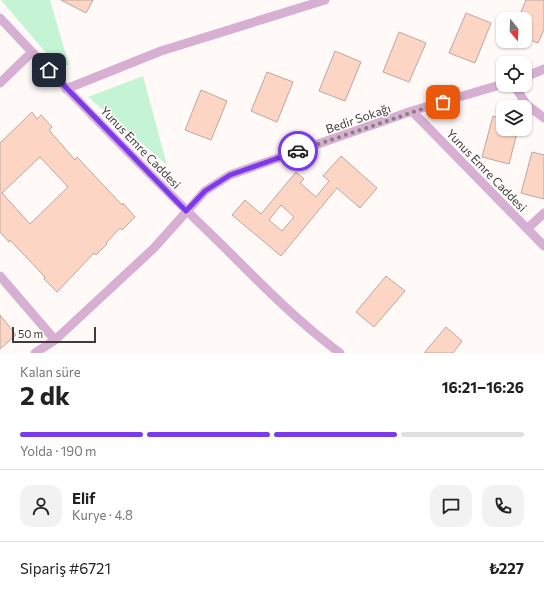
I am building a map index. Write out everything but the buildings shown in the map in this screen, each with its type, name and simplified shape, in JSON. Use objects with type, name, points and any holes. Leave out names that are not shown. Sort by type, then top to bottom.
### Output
[{"type":"street","points":[[66,89],[161,51],[325,0]]},
{"type":"street","name":"Yunus Emre Caddesi","points":[[0,18],[66,89],[186,211],[328,349],[340,353]]},
{"type":"street","points":[[0,83],[32,52]]},
{"type":"street","points":[[532,74],[544,69]]},
{"type":"street","name":"Bedir Sokağı","points":[[38,352],[55,340],[154,248],[205,191],[230,175],[412,112],[496,86]]},
{"type":"street","points":[[518,92],[526,104],[544,118]]},
{"type":"street","name":"Yunus Emre Caddesi","points":[[412,112],[544,246]]},
{"type":"street","points":[[527,228],[544,213]]},
{"type":"street","points":[[0,276],[55,340]]},
{"type":"green space","points":[[1,0],[50,0],[69,65],[58,67]]},
{"type":"green space","points":[[143,76],[167,165],[88,97]]},
{"type":"way so far","points":[[298,151],[443,102]]},
{"type":"route","points":[[49,70],[186,211],[205,191],[230,175],[298,151]]}]
